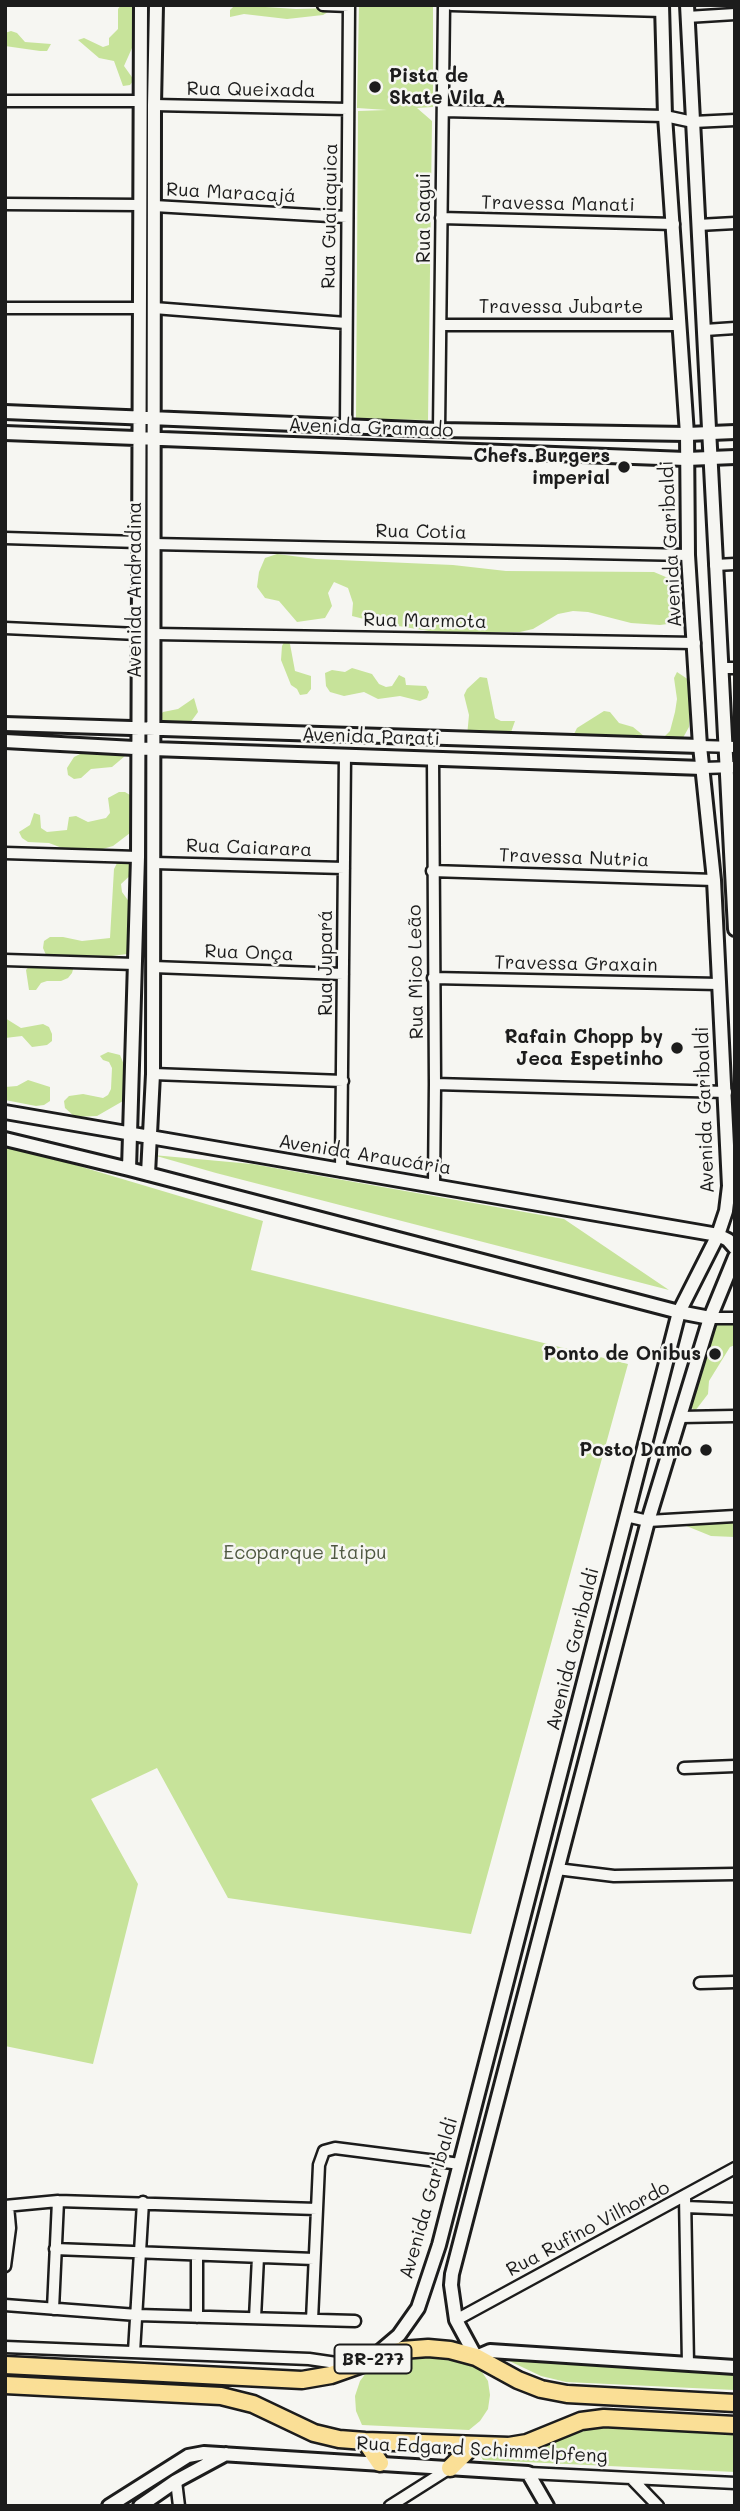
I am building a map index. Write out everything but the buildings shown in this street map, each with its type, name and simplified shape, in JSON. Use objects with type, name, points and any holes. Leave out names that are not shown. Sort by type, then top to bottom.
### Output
[{"type":"highway","name":"BR-277","points":[[5,2365],[302,2380],[331,2375],[402,2350],[428,2348],[476,2357],[518,2380],[554,2391],[732,2402]]},
{"type":"highway","points":[[5,2385],[221,2396],[253,2404],[314,2433],[365,2441],[472,2446],[527,2444],[581,2421],[604,2418],[735,2425]]},
{"type":"highway","points":[[365,2441],[380,2463]]},
{"type":"highway","points":[[450,2468],[472,2446]]},
{"type":"street","name":"Avenida Andradina","points":[[141,5],[154,206],[153,1074],[148,1174]]},
{"type":"street","name":"Avenida Andradina","points":[[129,1169],[138,857],[140,205],[156,5]]},
{"type":"street","points":[[323,5],[349,6]]},
{"type":"street","name":"Rua Sagui","points":[[439,430],[443,5]]},
{"type":"street","points":[[452,5],[662,8]]},
{"type":"street","name":"Rua Guaiaquica","points":[[346,427],[349,6]]},
{"type":"street","name":"Avenida Garibaldi","points":[[369,2361],[399,2335],[418,2308],[439,2245],[678,1312],[718,1235],[726,1211],[729,1186],[726,1092],[714,880],[701,746],[688,555],[687,434],[665,116],[662,8]]},
{"type":"street","points":[[735,14],[687,11],[715,565],[729,747],[735,929]]},
{"type":"street","name":"Rua Queixada","points":[[5,101],[348,109]]},
{"type":"street","points":[[443,111],[665,116],[693,122],[735,120]]},
{"type":"street","name":"Rua Maracajá","points":[[5,204],[140,205]]},
{"type":"street","name":"Rua Maracajá","points":[[154,206],[347,218]]},
{"type":"street","name":"Travessa Manati","points":[[441,218],[674,224]]},
{"type":"street","points":[[698,225],[735,223]]},
{"type":"street","points":[[5,308],[139,308]]},
{"type":"street","points":[[154,309],[346,323]]},
{"type":"street","name":"Travessa Jubarte","points":[[442,325],[680,325]]},
{"type":"street","points":[[705,330],[735,328]]},
{"type":"street","name":"Avenida Gramado","points":[[5,412],[439,430],[687,434],[735,432]]},
{"type":"street","name":"Avenida Gramado","points":[[5,433],[686,459],[735,457]]},
{"type":"street","points":[[5,538],[138,542]]},
{"type":"street","name":"Rua Cotia","points":[[153,544],[688,555]]},
{"type":"street","points":[[715,565],[735,564]]},
{"type":"street","points":[[5,628],[138,634]]},
{"type":"street","name":"Rua Marmota","points":[[155,634],[695,643]]},
{"type":"street","points":[[721,668],[735,668]]},
{"type":"street","name":"Avenida Parati","points":[[5,724],[729,747]]},
{"type":"street","name":"Avenida Parati","points":[[5,741],[153,749],[730,767]]},
{"type":"street","name":"Rua Jupará","points":[[341,1171],[345,755]]},
{"type":"street","name":"Rua Mico Leão","points":[[433,758],[434,1185]]},
{"type":"street","points":[[5,852],[138,857]]},
{"type":"street","name":"Rua Caiarara","points":[[154,863],[344,868]]},
{"type":"street","name":"Travessa Nutria","points":[[432,871],[714,880]]},
{"type":"street","points":[[5,960],[135,964]]},
{"type":"street","name":"Rua Onça","points":[[153,967],[343,974]]},
{"type":"street","name":"Travessa Graxain","points":[[433,978],[719,985]]},
{"type":"street","points":[[153,1074],[343,1081]]},
{"type":"street","points":[[435,1084],[726,1092]]},
{"type":"street","name":"Avenida Araucária","points":[[5,1112],[718,1235]]},
{"type":"street","points":[[5,1139],[678,1312],[710,1318],[735,1318]]},
{"type":"street","points":[[718,1235],[728,1240],[735,1248]]},
{"type":"street","name":"Avenida Garibaldi","points":[[476,2357],[456,2320],[452,2274],[648,1521],[710,1318],[735,1257]]},
{"type":"street","points":[[680,1417],[735,1416]]},
{"type":"street","points":[[626,1516],[648,1521],[735,1516]]},
{"type":"street","points":[[684,1768],[735,1766]]},
{"type":"street","points":[[561,1772],[580,1777]]},
{"type":"street","points":[[557,1869],[614,1876],[735,1874]]},
{"type":"street","points":[[700,1983],[735,1982]]},
{"type":"street","points":[[312,2320],[319,2165],[324,2151],[335,2148],[460,2164]]},
{"type":"street","name":"Rua Rufino Vilhordo","points":[[456,2320],[686,2202],[735,2168]]},
{"type":"street","points":[[5,2266],[10,2228],[6,2206],[58,2201],[317,2209]]},
{"type":"street","points":[[53,2309],[58,2201]]},
{"type":"street","points":[[134,2352],[143,2202]]},
{"type":"street","points":[[688,2364],[686,2202],[735,2209]]},
{"type":"street","points":[[55,2249],[314,2259]]},
{"type":"street","points":[[197,2255],[197,2317]]},
{"type":"street","points":[[255,2318],[258,2257]]},
{"type":"street","points":[[5,2305],[137,2315],[355,2321]]},
{"type":"street","points":[[5,2347],[309,2359],[352,2366]]},
{"type":"street","points":[[476,2357],[490,2351],[735,2367]]},
{"type":"street","name":"Rua Edgard Schimmelpfeng","points":[[109,2506],[188,2456],[204,2453],[735,2483]]},
{"type":"street","points":[[140,2506],[176,2482],[227,2454]]},
{"type":"street","points":[[390,2506],[450,2468]]},
{"type":"street","points":[[528,2473],[547,2506]]},
{"type":"street","points":[[631,2478],[658,2506]]},
{"type":"street","points":[[176,2482],[179,2506]]},
{"type":"green space","points":[[121,5],[131,5],[133,8],[135,28],[132,48],[124,66],[134,80],[130,85],[123,86],[114,61],[99,58],[78,40],[84,38],[103,47],[109,45],[109,38],[118,29],[118,9]]},
{"type":"green space","points":[[235,5],[296,9],[335,8],[323,15],[287,19],[244,14],[230,17],[230,10]]},
{"type":"green space","points":[[359,5],[433,5],[433,107],[417,108],[432,121],[428,420],[356,419],[358,111],[387,110],[357,108]]},
{"type":"green space","points":[[5,33],[17,33],[25,42],[51,44],[47,51],[5,46]]},
{"type":"green space","points":[[277,554],[506,571],[654,572],[680,583],[679,610],[675,623],[660,625],[631,623],[573,611],[558,614],[533,629],[520,632],[435,632],[352,616],[353,603],[348,588],[334,582],[328,593],[332,606],[325,618],[297,622],[279,601],[265,598],[257,587],[265,558]]},
{"type":"green space","points":[[285,640],[290,644],[295,671],[311,676],[311,689],[307,694],[300,695],[291,685],[281,660]]},
{"type":"green space","points":[[352,668],[372,674],[379,684],[386,687],[392,686],[399,675],[405,678],[406,685],[426,686],[429,692],[427,698],[420,701],[400,696],[378,699],[364,692],[344,696],[330,692],[326,686],[325,673],[332,670],[345,672]]},
{"type":"green space","points":[[677,672],[689,680],[691,687],[689,727],[679,745],[580,738],[574,734],[577,728],[604,711],[610,712],[619,723],[633,727],[644,736],[665,736],[670,731],[675,712],[677,699],[674,678]]},
{"type":"green space","points":[[480,677],[487,678],[495,718],[515,721],[510,735],[467,736],[469,715],[464,695]]},
{"type":"green space","points":[[194,698],[198,712],[185,727],[158,724],[158,717],[163,712],[178,709]]},
{"type":"green space","points":[[108,753],[125,756],[112,767],[91,769],[81,778],[74,779],[68,775],[67,768],[74,757],[80,754]]},
{"type":"green space","points":[[119,792],[130,795],[130,833],[113,846],[99,850],[70,851],[49,843],[28,842],[19,832],[30,825],[34,813],[40,815],[41,828],[47,832],[67,830],[69,817],[76,816],[88,822],[106,818],[110,813],[108,798]]},
{"type":"green space","points":[[117,863],[133,864],[136,870],[121,884],[122,892],[130,903],[127,954],[46,955],[44,941],[50,937],[82,941],[110,938],[114,869]]},
{"type":"green space","points":[[30,965],[74,966],[68,978],[47,981],[41,983],[36,990],[29,990],[26,970]]},
{"type":"green space","points":[[5,1018],[21,1028],[43,1024],[49,1027],[52,1041],[47,1045],[32,1047],[22,1036],[5,1038]]},
{"type":"green space","points":[[108,1052],[120,1055],[125,1067],[123,1101],[97,1116],[75,1117],[65,1108],[64,1101],[69,1096],[83,1094],[103,1098],[108,1095],[112,1068],[109,1062],[100,1056]]},
{"type":"green space","points":[[28,1080],[50,1087],[50,1101],[36,1106],[5,1100],[5,1087],[17,1086]]},
{"type":"green space","name":"Ecoparque Itaipu","points":[[5,1144],[263,1221],[251,1270],[628,1364],[471,1934],[228,1898],[157,1768],[91,1799],[138,1884],[93,2064],[5,2046]]},
{"type":"green space","points":[[153,1155],[252,1164],[564,1219],[669,1290],[216,1173]]},
{"type":"green space","points":[[735,1320],[735,1345],[730,1347],[709,1381],[708,1394],[695,1411],[687,1400],[715,1321]]},
{"type":"green space","points":[[735,1518],[735,1537],[711,1536],[684,1525],[695,1520]]},
{"type":"green space","points":[[430,2352],[475,2365],[480,2369],[488,2381],[490,2395],[488,2409],[480,2421],[469,2430],[362,2425],[356,2411],[355,2396],[360,2381],[369,2369],[375,2364]]},
{"type":"green space","points":[[505,2359],[735,2371],[735,2390],[566,2382],[541,2376]]},
{"type":"green space","points":[[620,2425],[735,2430],[735,2472],[483,2460],[480,2455],[507,2454],[535,2448],[587,2430]]},
{"type":"place","name":"Pista de Skate Vila A","points":[[375,87]]},
{"type":"place","name":"Chefs Burgers imperial","points":[[624,467]]},
{"type":"place","name":"Rafain Chopp by Jeca Espetinho","points":[[677,1048]]},
{"type":"place","name":"Ponto de Onibus","points":[[715,1354]]},
{"type":"place","name":"Posto Damo","points":[[706,1450]]}]
